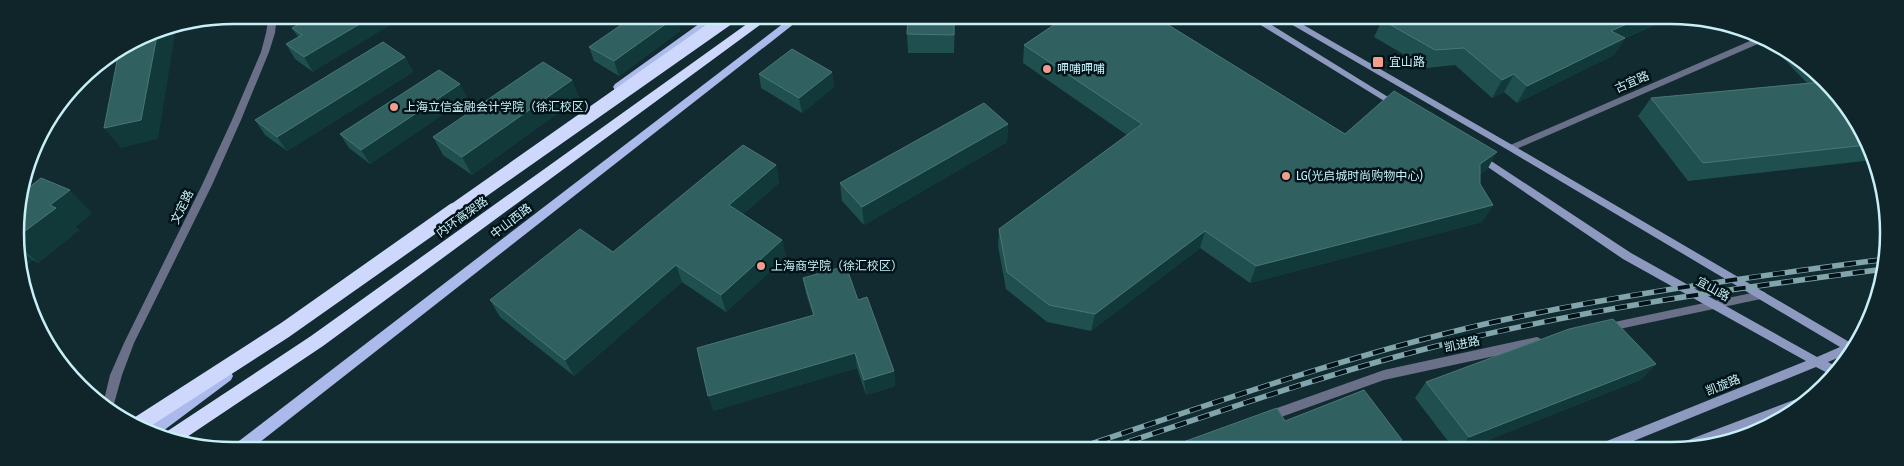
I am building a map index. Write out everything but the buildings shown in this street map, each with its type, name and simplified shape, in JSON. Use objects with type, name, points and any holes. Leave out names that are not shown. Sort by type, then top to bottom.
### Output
[{"type":"highway","name":"内环高架路","points":[[142,422],[285,330],[720,24]]},
{"type":"highway","name":"内环高架路","points":[[177,434],[317,341],[755,24]]},
{"type":"main road","points":[[157,427],[705,24]]},
{"type":"main road","name":"中山西路","points":[[249,442],[789,24]]},
{"type":"main road","points":[[1263,24],[1405,110]]},
{"type":"main road","name":"宜山路","points":[[1295,24],[1847,345]]},
{"type":"main road","name":"宜山路","points":[[1471,152],[1627,256],[1830,369]]},
{"type":"main road","name":"凯旋路","points":[[1618,442],[1843,351]]},
{"type":"main road","points":[[1705,439],[1784,409]]},
{"type":"street","name":"文定路","points":[[110,402],[116,374],[129,343],[244,103],[269,38],[271,24]]},
{"type":"street","name":"古宜路","points":[[1511,148],[1756,42]]},
{"type":"street","points":[[1597,330],[1761,295]]},
{"type":"street","name":"凯进路","points":[[1252,422],[1384,375],[1549,340]]},
{"type":"railway","points":[[1097,442],[1330,366],[1485,324],[1635,295],[1878,260]]},
{"type":"railway","points":[[1128,442],[1271,394],[1354,369],[1492,333],[1604,310],[1877,270]]},
{"type":"place","name":"宜山路","points":[[1378,62]]},
{"type":"place","name":"呷哺呷哺","points":[[1047,69]]},
{"type":"place","name":"上海立信金融会计学院（徐汇校区）","points":[[394,107]]},
{"type":"place","name":"LG(光启城时尚购物中心)","points":[[1286,176]]},
{"type":"place","name":"上海商学院（徐汇校区）","points":[[761,266]]}]
